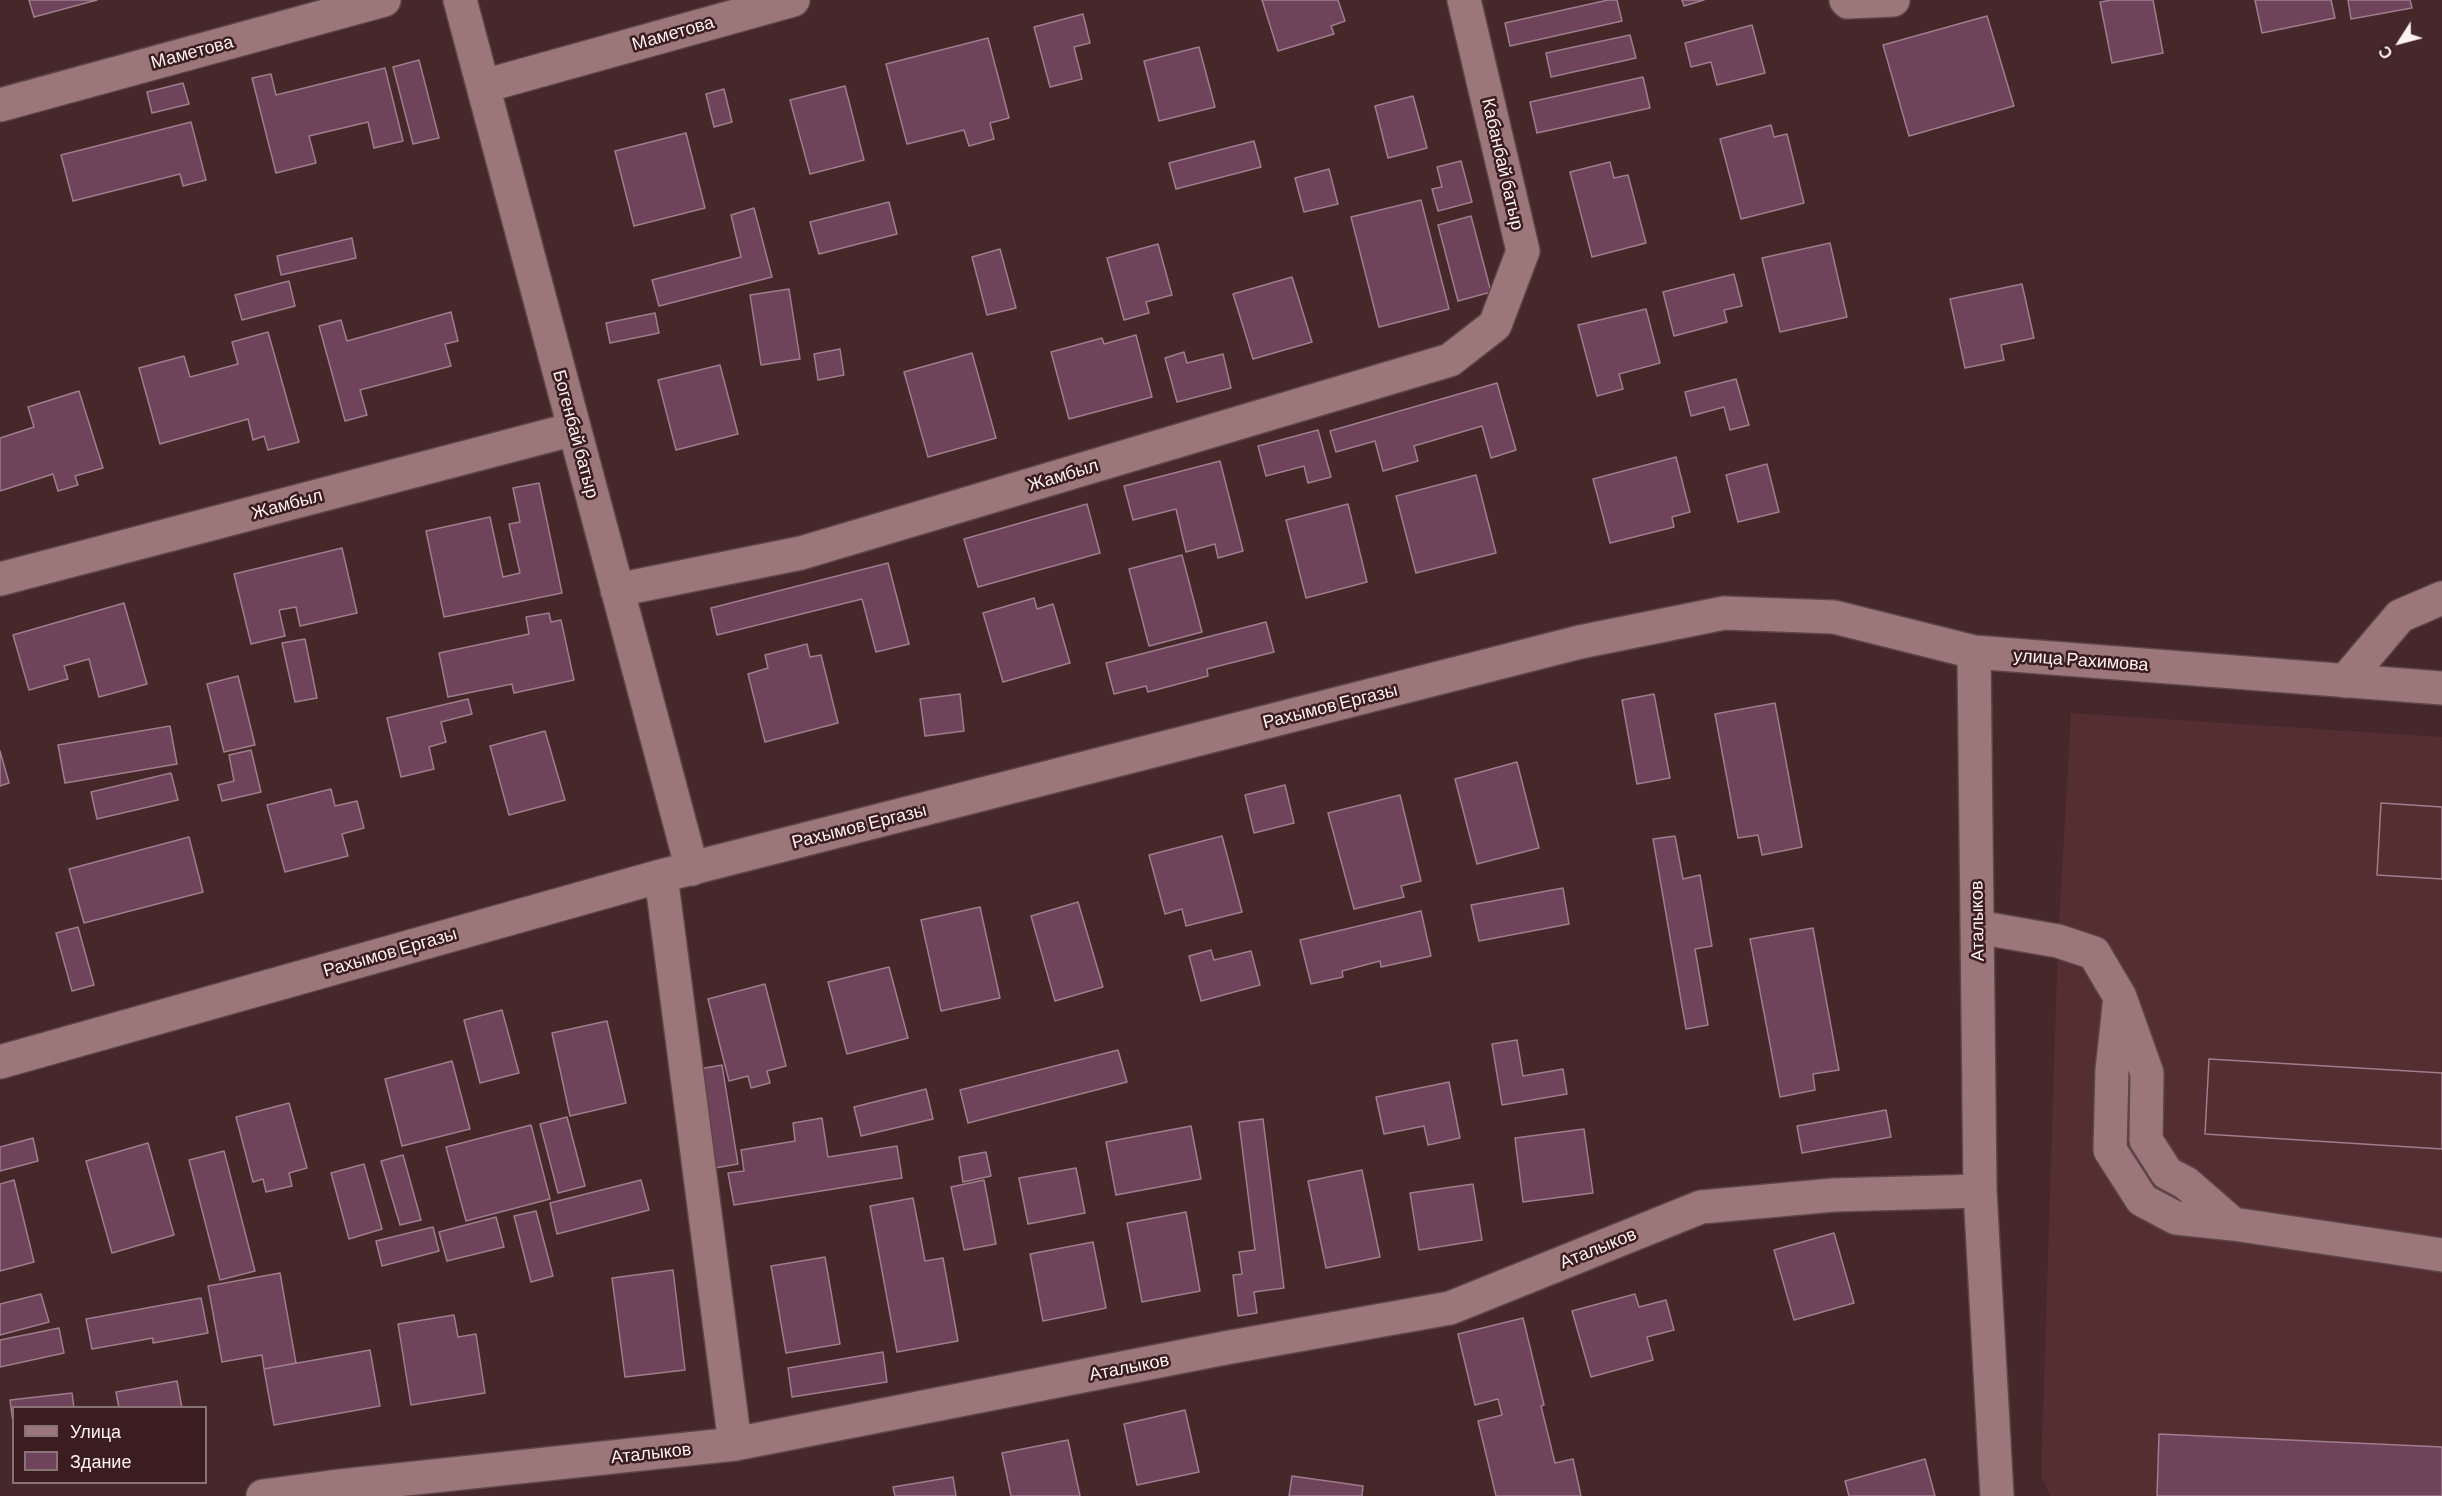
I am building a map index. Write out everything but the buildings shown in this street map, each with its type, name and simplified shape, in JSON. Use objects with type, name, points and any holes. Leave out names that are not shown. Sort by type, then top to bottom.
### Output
[{"type":"street","name":"Маметова","points":[[0,105],[384,0]]},
{"type":"street","name":"Богенбай батыр","points":[[460,0],[617,590],[677,872],[735,1444]]},
{"type":"street","name":"Маметова","points":[[484,86],[793,0]]},
{"type":"street","name":"Кабанбай батыр","points":[[1464,0],[1523,251],[1495,324]]},
{"type":"street","points":[[1846,0],[1848,2],[1893,0]]},
{"type":"street","name":"Жамбыл","points":[[617,590],[801,553],[1450,360],[1495,324]]},
{"type":"street","name":"Жамбыл","points":[[0,579],[574,429]]},
{"type":"street","points":[[2345,681],[2400,616],[2442,598]]},
{"type":"street","name":"Рахымов Ергазы","points":[[0,1062],[677,872],[1580,642],[1724,613]]},
{"type":"street","name":"улица Рахимова","points":[[1724,613],[1834,617],[1974,652],[2442,688]]},
{"type":"street","name":"Аталыков","points":[[1974,652],[1980,1191],[1997,1496]]},
{"type":"street","points":[[1977,927],[2058,941],[2094,953],[2120,997],[2147,1073],[2146,1140],[2167,1173],[2186,1183],[2233,1224],[2442,1255]]},
{"type":"street","name":"Аталыков","points":[[262,1496],[342,1485],[735,1444],[1225,1348],[1450,1308],[1701,1207],[1834,1195],[1980,1191]]},
{"type":"shaded area","points":[[2071,713],[2442,737],[2442,1496],[2050,1496],[2041,1476],[2058,941]]}]
